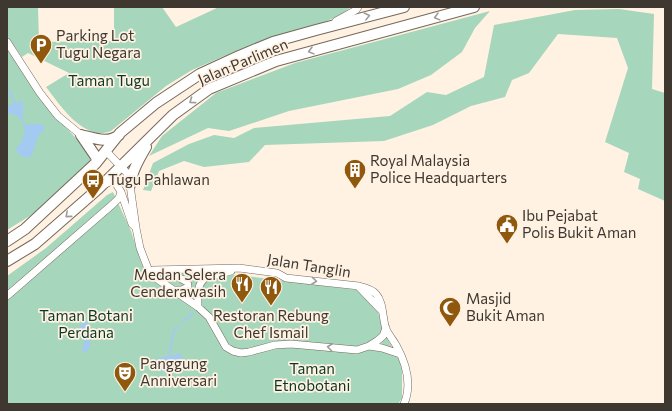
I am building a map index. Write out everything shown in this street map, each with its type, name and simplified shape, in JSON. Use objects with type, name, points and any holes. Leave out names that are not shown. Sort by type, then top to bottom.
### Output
[{"type":"street","points":[[316,30],[344,18],[358,7]]},
{"type":"street","name":"Jalan Parlimen","points":[[7,241],[26,229],[97,161],[120,133],[156,103],[200,74],[273,42],[404,7]]},
{"type":"street","name":"Jalan Parlimen","points":[[7,261],[35,244],[98,189],[173,115],[209,89],[276,61],[474,7]]},
{"type":"street","points":[[7,42],[40,93],[58,116],[81,135],[96,157],[97,161]]},
{"type":"street","points":[[81,135],[101,140],[115,138],[120,133]]},
{"type":"street","points":[[130,185],[138,159],[154,133]]},
{"type":"street","points":[[106,151],[127,173],[140,248],[150,269],[150,274],[198,307],[212,321],[226,346],[233,351],[249,352],[275,345],[291,344],[356,350],[369,346],[380,339],[386,328]]},
{"type":"street","points":[[98,189],[112,181],[115,182],[121,192],[132,224],[136,228]]},
{"type":"street","points":[[7,296],[113,204],[119,198],[121,192]]},
{"type":"street","points":[[113,204],[127,209]]},
{"type":"street","name":"Jalan Tanglin","points":[[150,269],[239,268],[277,273],[286,278],[359,286],[369,289],[376,293],[380,301],[386,328],[400,354],[406,371],[408,395],[404,404]]},
{"type":"street","name":"Jalan Tanglin","points":[[198,307],[198,288],[205,278],[239,268]]},
{"type":"street","points":[[150,269],[178,277],[187,282],[188,286],[186,289],[173,290]]},
{"type":"street","points":[[369,346],[382,348],[400,354]]},
{"type":"street","points":[[408,395],[409,404]]},
{"type":"green space","name":"Taman Tugu","points":[[7,7],[38,7],[39,42],[114,41],[114,7],[162,7],[176,27],[219,7],[351,7],[342,14],[325,22],[238,50],[192,70],[166,86],[111,131],[101,133],[82,127],[66,112],[46,87],[69,73],[28,53],[22,57],[7,36]]},
{"type":"green space","points":[[619,9],[654,14],[652,89],[665,93],[665,201],[638,189],[640,179],[624,172],[629,153],[605,142],[628,68],[617,38],[558,34],[529,73],[512,80],[505,97],[471,106],[433,125],[384,141],[265,145],[249,162],[204,167],[184,161],[159,171],[151,191],[143,190],[153,163],[189,144],[214,135],[234,138],[254,128],[390,116],[427,92],[446,95],[484,77],[494,25],[575,10]]},
{"type":"green space","points":[[490,11],[475,28],[462,52],[431,75],[398,89],[289,111],[229,131],[208,128],[149,156],[162,136],[216,93],[295,63]]},
{"type":"green space","points":[[7,45],[56,117],[91,154],[90,161],[38,211],[7,230]]},
{"type":"green space","name":"Taman Botani Perdana","points":[[113,192],[131,231],[142,265],[148,274],[188,273],[239,275],[357,290],[378,312],[383,332],[397,355],[402,368],[402,398],[398,404],[7,404],[7,276],[46,248],[107,195]]},
{"type":"water","points":[[21,101],[23,102],[23,111],[22,119],[20,119],[17,116],[7,112],[7,106]]},
{"type":"water","points":[[29,124],[40,124],[44,126],[44,130],[38,136],[32,155],[27,158],[18,154],[16,147],[21,144],[22,138],[25,134],[24,127]]},
{"type":"water","points":[[84,321],[89,325],[87,329],[90,345],[84,353],[82,350],[84,345],[83,335],[77,335],[77,332]]},
{"type":"water","points":[[179,353],[182,355],[181,362],[171,367],[168,374],[158,367],[156,361],[158,358]]},
{"type":"waterway","points":[[7,90],[11,92],[16,106]]},
{"type":"waterway","points":[[21,117],[23,122]]},
{"type":"waterway","points":[[184,321],[193,313]]},
{"type":"waterway","points":[[169,356],[174,330],[179,326]]},
{"type":"place","name":"Parking Lot Tugu Negara","points":[[41,64]]},
{"type":"place","name":"Royal Malaysia Police Headquarters","points":[[355,190]]},
{"type":"place","name":"Tugu Pahlawan","points":[[93,200]]},
{"type":"place","name":"Ibu Pejabat Polis Bukit Aman","points":[[507,244]]},
{"type":"place","name":"Medan Selera Cenderawasih","points":[[242,304]]},
{"type":"place","name":"Restoran Rebung Chef Ismail","points":[[271,306]]},
{"type":"place","name":"Masjid Bukit Aman","points":[[450,328]]},
{"type":"place","name":"Panggung Anniversari","points":[[125,392]]},
{"type":"park label","name":"Taman Etnobotani","points":[[312,378]]}]
